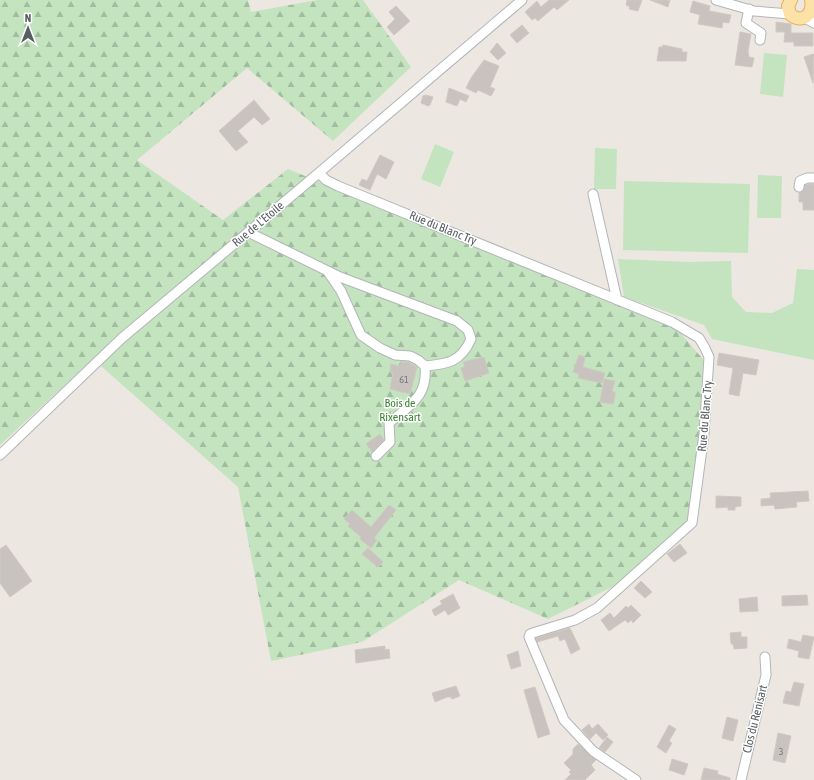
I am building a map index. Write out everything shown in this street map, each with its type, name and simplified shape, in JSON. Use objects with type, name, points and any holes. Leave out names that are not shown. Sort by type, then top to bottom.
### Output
[{"type":"main road","points":[[791,0],[788,6],[790,14],[797,18],[811,12]]},
{"type":"street","name":"Rue de L'Etoile","points":[[0,455],[122,338],[522,0]]},
{"type":"street","points":[[716,0],[749,10],[790,14]]},
{"type":"street","points":[[768,11],[791,0]]},
{"type":"street","points":[[749,10],[746,23],[761,33],[760,40]]},
{"type":"street","name":"Rue du Blanc Try","points":[[319,173],[326,180],[338,186],[617,300],[688,331],[702,342],[707,352],[709,366],[704,434],[695,494],[694,520],[597,608],[575,620],[531,634],[529,639],[564,720],[593,751],[636,780]]},
{"type":"street","points":[[799,188],[800,181],[807,178],[814,178]]},
{"type":"street","points":[[593,194],[617,300]]},
{"type":"street","points":[[248,232],[328,271],[457,321],[468,330],[471,339],[466,349],[455,360],[444,365],[425,366],[410,356],[395,355],[380,348],[361,334],[341,291],[328,271]]},
{"type":"street","points":[[376,456],[390,442],[390,423],[421,394],[426,380],[425,366]]},
{"type":"street","name":"Clos du Renisart","points":[[741,780],[766,675],[765,657]]},
{"type":"green space","name":"Bois de Rixensart","points":[[0,0],[248,0],[251,12],[317,0],[363,0],[411,67],[333,141],[247,68],[137,160],[223,220],[288,169],[678,330],[707,364],[690,528],[612,587],[548,619],[459,580],[362,642],[271,661],[238,487],[93,359],[0,445]]},
{"type":"green space","points":[[764,53],[787,55],[783,97],[760,94]]},
{"type":"green space","points":[[435,144],[454,152],[440,187],[421,179]]},
{"type":"green space","points":[[595,148],[617,149],[616,189],[594,189]]},
{"type":"green space","points":[[758,175],[782,176],[781,218],[757,218]]},
{"type":"green space","points":[[624,181],[750,184],[748,253],[623,250]]},
{"type":"green space","points":[[618,259],[688,262],[731,261],[732,297],[746,312],[772,313],[793,303],[797,269],[814,270],[814,360],[712,339],[704,325],[624,297]]},
{"type":"building","points":[[549,0],[569,0],[557,10],[554,7],[538,21],[535,18],[532,20],[525,12],[537,1],[541,7]]},
{"type":"building","points":[[627,0],[642,0],[638,11],[629,9],[630,7],[626,5]]},
{"type":"building","points":[[650,0],[670,0],[668,7]]},
{"type":"building","points":[[693,1],[710,6],[709,11],[731,15],[729,23],[723,22],[722,28],[698,24],[700,15],[690,12]]},
{"type":"building","points":[[396,6],[410,21],[394,35],[387,27],[395,19],[389,12]]},
{"type":"building","points":[[776,22],[791,24],[791,33],[813,33],[813,46],[794,46],[794,42],[784,42],[785,32],[776,32]]},
{"type":"building","points":[[522,25],[529,33],[517,43],[510,35]]},
{"type":"building","points":[[740,32],[751,34],[748,51],[749,57],[754,58],[752,67],[735,65]]},
{"type":"building","points":[[497,43],[506,53],[498,60],[490,52]]},
{"type":"building","points":[[663,45],[682,49],[682,52],[687,52],[686,61],[657,61],[659,47],[662,47]]},
{"type":"building","points":[[814,55],[813,83],[804,57]]},
{"type":"building","points":[[484,60],[499,66],[490,87],[495,89],[491,96],[478,90],[476,93],[466,88],[471,78]]},
{"type":"building","points":[[449,88],[469,96],[466,102],[460,99],[457,106],[446,102]]},
{"type":"building","points":[[426,95],[433,97],[430,105],[428,106],[421,103],[423,96]]},
{"type":"building","points":[[254,100],[270,119],[262,125],[254,117],[238,131],[248,142],[236,151],[219,131]]},
{"type":"building","points":[[380,155],[394,162],[386,179],[377,174],[370,190],[359,185],[362,179],[367,181]]},
{"type":"building","points":[[814,184],[814,210],[803,210],[803,202],[799,202],[799,193],[803,191],[805,185]]},
{"type":"building","points":[[719,353],[759,360],[756,375],[743,373],[739,396],[729,394],[733,368],[717,365]]},
{"type":"building","points":[[579,355],[585,357],[583,367],[605,373],[602,383],[578,378],[579,374],[573,372]]},
{"type":"building","points":[[484,357],[489,373],[465,381],[461,368],[465,367],[463,362]]},
{"type":"building","points":[[401,362],[408,362],[417,367],[410,394],[390,389],[393,373],[390,372],[391,364],[401,366]]},
{"type":"building","points":[[604,379],[615,381],[612,391],[615,392],[613,404],[600,402]]},
{"type":"building","points":[[380,434],[384,440],[372,452],[366,444]]},
{"type":"building","points":[[808,491],[809,501],[796,502],[797,507],[775,509],[774,505],[761,506],[761,499],[771,498],[770,493]]},
{"type":"building","points":[[716,496],[741,497],[741,506],[735,507],[735,510],[728,510],[728,507],[716,508]]},
{"type":"building","points":[[389,505],[396,510],[374,538],[377,540],[371,548],[360,539],[361,537],[348,526],[350,524],[344,519],[352,510],[371,527]]},
{"type":"building","points":[[680,544],[687,553],[674,562],[667,554]]},
{"type":"building","points":[[6,545],[32,581],[10,597],[0,583],[0,549]]},
{"type":"building","points":[[368,548],[383,562],[378,567],[362,554]]},
{"type":"building","points":[[641,581],[652,592],[645,598],[634,588]]},
{"type":"building","points":[[453,594],[460,608],[448,615],[445,610],[435,616],[432,610],[442,604],[440,601]]},
{"type":"building","points":[[807,595],[808,605],[782,606],[782,596]]},
{"type":"building","points":[[757,597],[758,611],[740,612],[739,599]]},
{"type":"building","points":[[631,605],[641,615],[633,623],[631,620],[628,623],[625,620],[609,631],[601,620],[610,613],[614,618],[626,606],[628,608]]},
{"type":"building","points":[[570,628],[580,649],[571,654],[565,639],[560,641],[558,636],[537,642],[536,638]]},
{"type":"building","points":[[741,632],[741,637],[747,637],[747,648],[734,649],[733,644],[731,644],[730,633]]},
{"type":"building","points":[[803,635],[814,637],[809,659],[798,657],[799,651],[787,648],[789,639],[801,642]]},
{"type":"building","points":[[385,646],[385,650],[389,649],[390,658],[356,663],[355,650]]},
{"type":"building","points":[[518,651],[521,666],[511,669],[507,655]]},
{"type":"building","points":[[794,682],[804,684],[799,706],[783,703],[786,691],[791,692]]},
{"type":"building","points":[[456,686],[460,696],[452,699],[451,697],[447,697],[435,702],[432,693]]},
{"type":"building","points":[[535,687],[550,734],[538,738],[524,690]]},
{"type":"building","points":[[727,717],[738,720],[733,741],[722,738]]},
{"type":"building","points":[[589,724],[592,729],[598,724],[608,735],[603,740],[596,733],[590,739],[582,730]]},
{"type":"building","points":[[669,725],[676,729],[669,741],[672,743],[666,753],[657,747]]},
{"type":"building","points":[[778,733],[791,736],[785,763],[773,760]]},
{"type":"building","points":[[607,737],[613,742],[605,752],[599,748]]},
{"type":"building","points":[[578,744],[596,760],[591,765],[595,770],[585,780],[565,780],[571,774],[569,772],[571,770],[564,763],[573,754],[573,749]]},
{"type":"building","points":[[672,759],[688,764],[684,775],[669,770]]},
{"type":"building","points":[[704,768],[718,771],[717,774],[730,778],[730,780],[701,780]]}]
